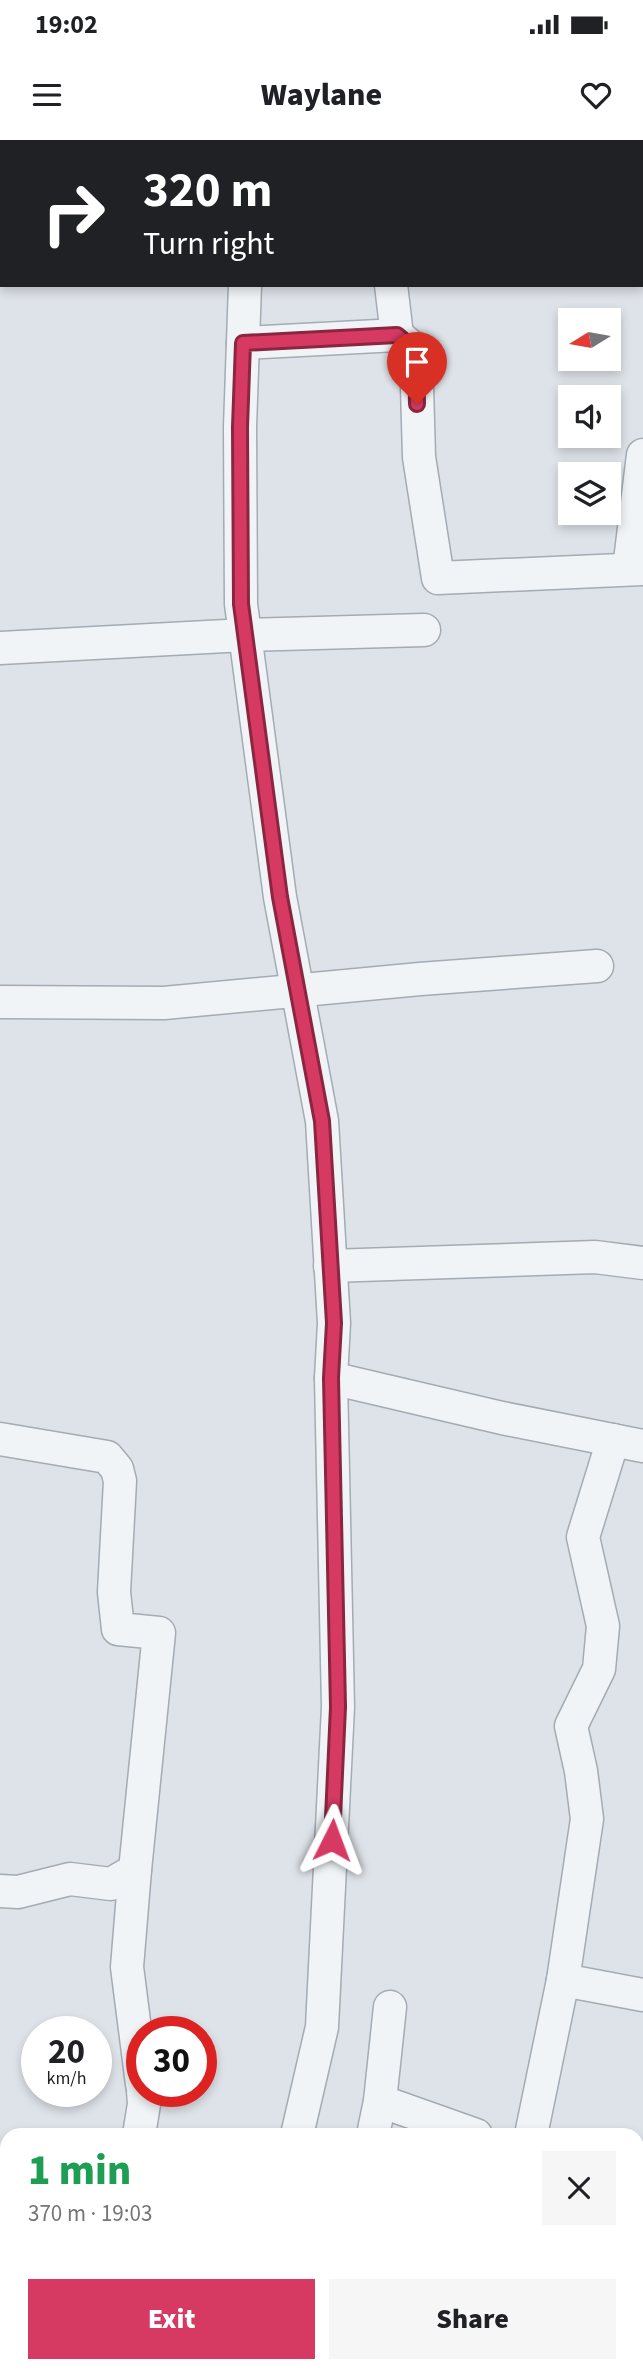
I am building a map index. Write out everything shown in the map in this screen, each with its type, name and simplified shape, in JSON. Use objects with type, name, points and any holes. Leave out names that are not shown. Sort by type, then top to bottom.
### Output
[{"type":"street","points":[[245,287],[240,427],[241,590],[280,897],[322,1121],[334,1323],[331,1378],[337,1734],[322,2027],[299,2128]]},
{"type":"street","points":[[391,287],[397,335],[416,351],[419,457],[438,578],[636,569],[643,455]]},
{"type":"street","points":[[243,343],[397,335]]},
{"type":"street","points":[[0,648],[424,629]]},
{"type":"street","points":[[0,1002],[164,1003],[597,966]]},
{"type":"street","points":[[330,1266],[595,1257],[643,1263]]},
{"type":"street","points":[[331,1378],[502,1418],[628,1443],[583,1537],[603,1626],[599,1669],[571,1726],[581,1771],[587,1819],[564,1980],[532,2128]]},
{"type":"street","points":[[0,1439],[107,1457],[117,1469],[120,1481],[114,1592],[118,1629],[159,1633],[127,1967],[133,2016]]},
{"type":"street","points":[[0,1891],[18,1892],[69,1879],[111,1884],[135,1870]]},
{"type":"street","points":[[564,1980],[643,1995]]},
{"type":"street","points":[[374,2128],[390,2007]]},
{"type":"street","points":[[380,2101],[456,2128]]},
{"type":"street","points":[[140,2128],[144,2107]]},
{"type":"route","points":[[332,1840],[338,1707],[331,1378],[334,1323],[322,1121],[280,897],[241,604],[240,427],[243,343],[397,335],[416,351],[417,404]]}]
